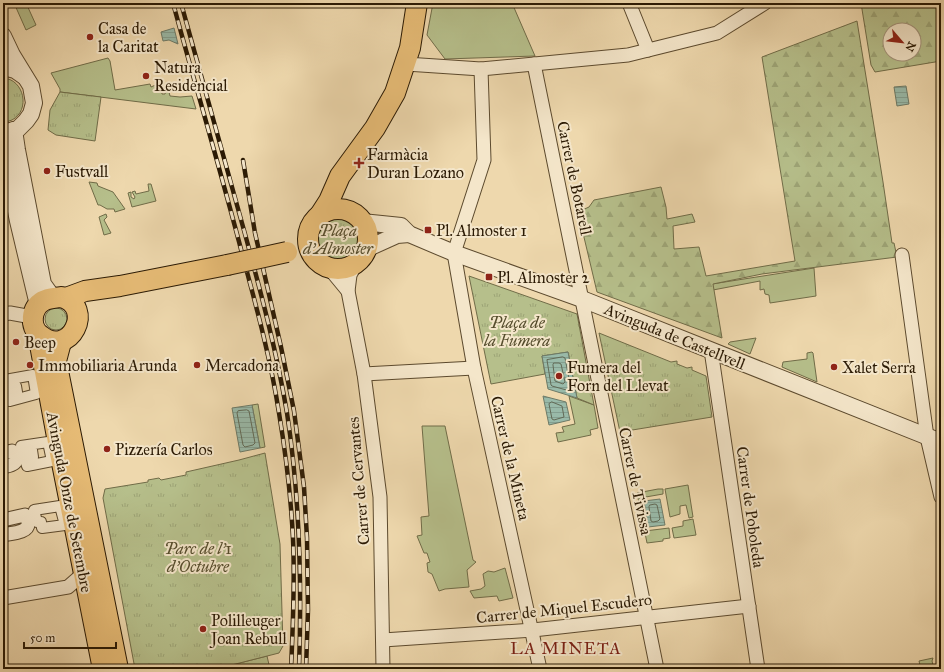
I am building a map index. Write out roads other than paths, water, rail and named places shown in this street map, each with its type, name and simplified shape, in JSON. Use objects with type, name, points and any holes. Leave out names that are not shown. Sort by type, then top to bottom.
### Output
[{"type":"main road","points":[[45,311],[85,291],[120,286],[287,252],[308,233],[329,201],[340,176],[369,137],[395,93],[406,64],[410,48],[416,3]]},
{"type":"main road","points":[[287,252],[323,265],[341,269],[361,256],[368,237],[366,230],[346,201],[344,189],[345,178],[354,158]]},
{"type":"main road","points":[[320,215],[330,210],[339,210],[357,218]]},
{"type":"main road","points":[[308,233],[309,248],[312,255],[323,265]]},
{"type":"main road","points":[[78,317],[85,305],[92,299],[120,286]]},
{"type":"main road","points":[[71,302],[78,312],[77,324],[71,335],[61,342],[49,340],[45,311],[71,302]]},
{"type":"main road","name":"Avinguda Onze de Setembre","points":[[45,311],[84,573],[103,669]]},
{"type":"main road","name":"Avinguda Onze de Setembre","points":[[61,342],[56,361],[118,669]]},
{"type":"street","points":[[629,3],[648,50]]},
{"type":"street","points":[[406,64],[481,69],[628,56],[716,33],[765,3]]},
{"type":"street","points":[[3,36],[12,55],[31,86],[34,103],[31,114],[26,121],[18,129],[9,132]]},
{"type":"street","name":"Carrer de Botarell","points":[[534,64],[582,299]]},
{"type":"street","points":[[3,67],[15,70],[25,77]]},
{"type":"street","points":[[454,253],[484,160],[481,69]]},
{"type":"street","name":"Avinguda Onze de Setembre","points":[[9,132],[17,150],[43,284],[45,311]]},
{"type":"street","points":[[3,146],[18,221],[45,311],[3,314]]},
{"type":"street","name":"Avinguda de Castellvell","points":[[357,218],[401,226],[408,234],[454,253],[582,299],[934,439]]},
{"type":"street","points":[[361,256],[397,235],[408,234]]},
{"type":"street","name":"Carrer de la Mineta","points":[[454,253],[474,368],[540,669]]},
{"type":"street","name":"Carrer de Cervantes","points":[[361,256],[350,275],[348,292],[364,374],[380,497],[383,669]]},
{"type":"street","points":[[902,256],[934,439],[941,497]]},
{"type":"street","name":"Carrer de Cervantes","points":[[323,265],[348,292]]},
{"type":"street","name":"Carrer de Tivissa","points":[[582,299],[657,669]]},
{"type":"street","name":"Carrer de Poboleda","points":[[711,350],[758,669]]},
{"type":"street","points":[[364,374],[474,368]]},
{"type":"street","points":[[3,453],[12,452],[16,454],[17,458],[14,464],[3,466]]},
{"type":"street","points":[[3,520],[25,515],[28,522],[28,527],[26,530],[3,535]]},
{"type":"street","points":[[3,598],[68,587],[84,573]]},
{"type":"street","points":[[68,587],[89,599]]},
{"type":"street","name":"Carrer de Miquel Escudero","points":[[383,640],[532,630],[749,606]]},
{"type":"water","points":[[174,28],[178,44],[169,40],[163,41],[161,32]]},
{"type":"water","points":[[906,86],[909,104],[897,106],[894,87]]},
{"type":"water","points":[[568,352],[577,398],[548,389],[542,356]]},
{"type":"water","points":[[543,396],[566,402],[570,420],[549,425]]},
{"type":"water","points":[[252,405],[260,448],[240,452],[232,408]]},
{"type":"water","points":[[660,499],[665,525],[648,527],[644,501]]},
{"type":"railway","points":[[173,3],[226,193],[268,354],[276,394],[288,476],[294,555],[291,669]]},
{"type":"railway","points":[[181,3],[263,301],[274,346],[287,413],[295,477],[299,541],[299,669]]},
{"type":"railway","points":[[243,160],[255,233],[294,411],[304,487],[307,538],[308,610],[306,669]]},
{"type":"place","name":"Casa de la Caritat","points":[[90,37]]},
{"type":"place","name":"Natura Residencial","points":[[146,76]]},
{"type":"place","name":"Farmàcia Duran Lozano","points":[[359,163]]},
{"type":"place","name":"Fustvall","points":[[47,171]]},
{"type":"place","name":"Pl. Almoster 1","points":[[428,230]]},
{"type":"place","name":"Pl. Almoster 2","points":[[489,277]]},
{"type":"place","name":"Beep","points":[[16,342]]},
{"type":"place","name":"Immobiliaria Arunda","points":[[30,365]]},
{"type":"place","name":"Mercadona","points":[[197,365]]},
{"type":"place","name":"Xalet Serra","points":[[834,367]]},
{"type":"place","name":"Fumera del Forn del Llevat","points":[[559,376]]},
{"type":"place","name":"Pizzería Carlos","points":[[107,449]]},
{"type":"place","name":"Polilleuger Joan Rebull","points":[[203,629]]},
{"type":"district","name":"LA MINETA","points":[[566,648]]},
{"type":"park label","name":"Plaça d'Almoster","points":[[338,239]]},
{"type":"park label","name":"Plaça de la Fumera","points":[[517,331]]},
{"type":"park label","name":"Parc de l'1 d'Octubre","points":[[198,557]]}]
